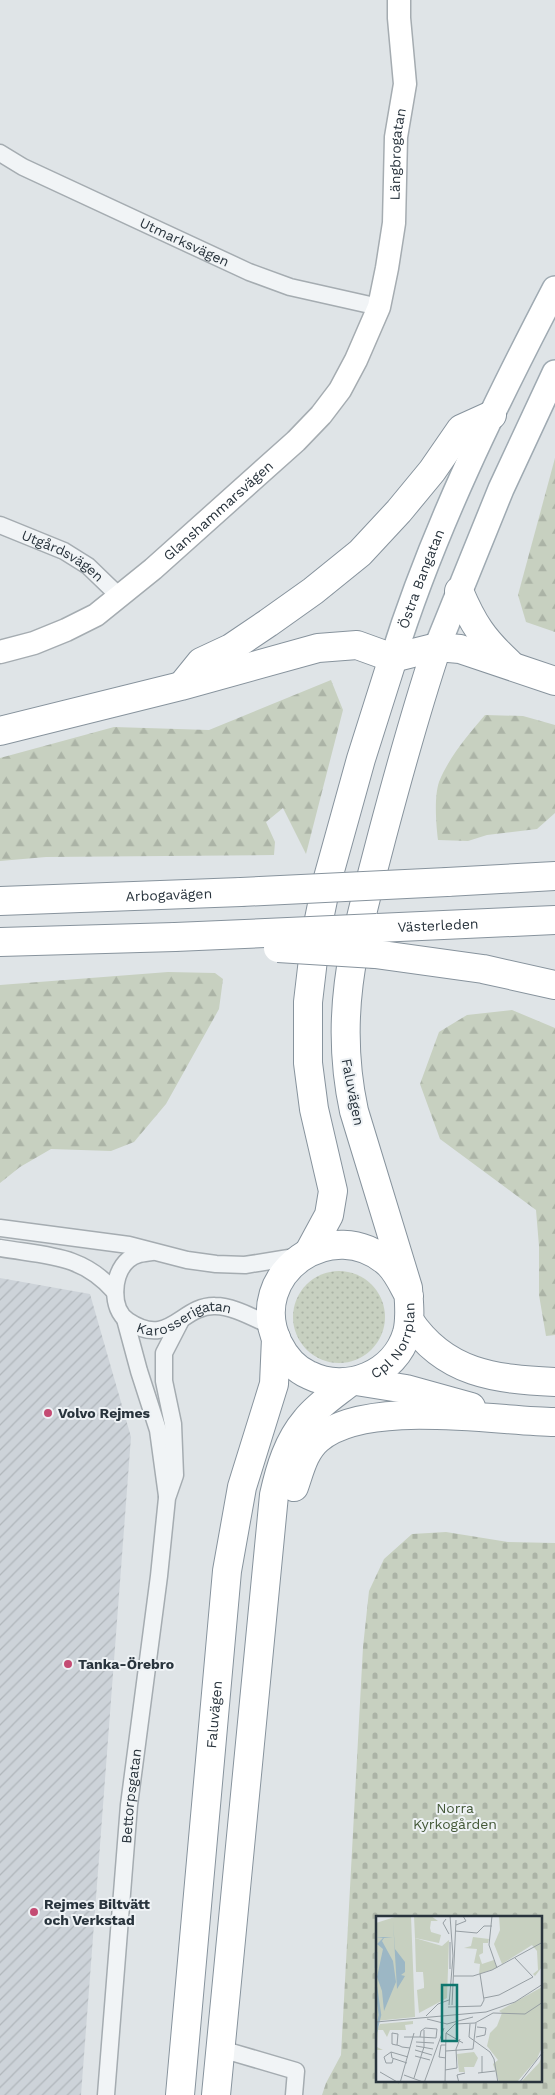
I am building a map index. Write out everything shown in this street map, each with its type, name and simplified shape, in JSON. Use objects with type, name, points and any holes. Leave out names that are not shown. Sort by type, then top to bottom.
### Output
[{"type":"highway","points":[[181,686],[201,662],[231,648],[268,623],[360,553],[416,491],[461,429],[492,415]]},
{"type":"highway","points":[[459,591],[475,626],[490,645],[514,667]]},
{"type":"highway","points":[[0,731],[181,686],[318,648],[357,645],[393,658],[437,647],[467,651],[555,681]]},
{"type":"highway","points":[[393,658],[396,720],[409,734],[437,647]]},
{"type":"highway","name":"Östra Bangatan","points":[[332,886],[361,758],[393,658]]},
{"type":"highway","name":"Faluvägen","points":[[409,734],[368,883],[350,971],[346,1003],[346,1065],[354,1111],[404,1273],[409,1308]]},
{"type":"highway","points":[[306,1253],[329,1215],[332,1191],[314,1109],[308,1063],[307,1033],[313,956],[332,886],[555,876]]},
{"type":"highway","name":"Arbogavägen","points":[[0,901],[241,892],[332,886]]},
{"type":"highway","name":"Västerleden","points":[[175,937],[322,931],[376,941],[555,920]]},
{"type":"highway","points":[[0,942],[175,937],[279,948],[376,941],[555,985]]},
{"type":"highway","name":"Cpl Norrplan","points":[[340,1244],[357,1246],[374,1253],[389,1264],[397,1273],[409,1308],[407,1332],[396,1354],[378,1371],[353,1381],[331,1382],[308,1374],[288,1359],[274,1332],[272,1307],[276,1288],[289,1267],[306,1253],[320,1247],[340,1244]]},
{"type":"highway","points":[[409,1308],[428,1345],[450,1361],[491,1375],[521,1380],[555,1382]]},
{"type":"highway","name":"Faluvägen","points":[[180,2095],[226,1571],[242,1487],[274,1384],[274,1332]]},
{"type":"highway","points":[[216,2095],[274,1495],[289,1446],[306,1420],[353,1381],[406,1389],[514,1419]]},
{"type":"highway","points":[[260,1649],[286,1512],[304,1458],[317,1440],[336,1427],[375,1418],[401,1416],[555,1422]]},
{"type":"main road","name":"Östra Bangatan","points":[[393,658],[413,599],[455,494],[555,289]]},
{"type":"main road","points":[[437,647],[501,489],[555,373]]},
{"type":"street","name":"Längbrogatan","points":[[378,307],[388,268],[394,223],[396,137],[405,84],[399,0]]},
{"type":"street","name":"Utmarksvägen","points":[[0,153],[32,171],[249,272],[290,287],[378,307]]},
{"type":"street","name":"Glanshammarsvägen","points":[[0,652],[66,630],[96,615],[153,569],[296,441],[321,415],[340,390],[356,360],[378,307]]},
{"type":"street","name":"Utgårdsvägen","points":[[0,525],[64,551],[88,566],[119,596]]},
{"type":"street","points":[[0,1228],[129,1245],[186,1260],[230,1265],[259,1263],[306,1253]]},
{"type":"street","name":"Karosserigatan","points":[[0,1248],[79,1263],[104,1280],[115,1292],[116,1302],[125,1319],[142,1329],[166,1329],[180,1322],[193,1312],[214,1306],[226,1307],[274,1332]]},
{"type":"street","points":[[115,1292],[118,1272],[128,1261],[141,1253],[155,1252]]},
{"type":"street","name":"Bettorpsgatan","points":[[125,1319],[158,1430],[167,1498]]},
{"type":"street","name":"Bettorpsgatan","points":[[106,2095],[129,1804],[149,1662],[167,1498],[175,1475],[176,1459],[173,1424],[164,1381],[164,1353],[180,1322]]},
{"type":"street","points":[[220,2049],[296,2072],[294,2095]]},
{"type":"shaded area","points":[[0,1278],[90,1294],[131,1437],[81,2095],[0,2095]]},
{"type":"green space","points":[[555,458],[555,632],[526,622],[518,595]]},
{"type":"green space","points":[[331,680],[343,710],[306,854],[283,808],[266,822],[275,842],[274,855],[46,857],[0,861],[0,758],[114,727],[209,730]]},
{"type":"green space","points":[[485,715],[523,716],[555,725],[555,813],[537,829],[487,835],[468,841],[438,840],[436,803],[439,782],[453,755]]},
{"type":"green space","points":[[168,972],[215,973],[223,979],[219,1009],[166,1104],[134,1142],[111,1151],[51,1149],[20,1167],[0,1183],[0,985]]},
{"type":"green space","points":[[512,1010],[555,1028],[555,1335],[546,1336],[539,1295],[539,1246],[536,1210],[440,1139],[420,1084],[439,1032],[467,1015]]},
{"type":"green space","points":[[339,1271],[357,1274],[372,1284],[382,1299],[385,1317],[382,1335],[372,1350],[357,1360],[339,1363],[321,1360],[306,1350],[296,1335],[293,1317],[296,1299],[306,1284],[321,1274]]},
{"type":"green space","name":"Norra Kyrkogården","points":[[446,1532],[508,1542],[555,1543],[555,2095],[322,2095],[326,2083],[341,2055],[363,1647],[369,1591],[384,1559],[412,1534]]},
{"type":"place","name":"Volvo Rejmes","points":[[48,1413]]},
{"type":"place","name":"Tanka-Örebro","points":[[68,1664]]},
{"type":"place","name":"Rejmes Biltvätt och Verkstad","points":[[34,1912]]}]
